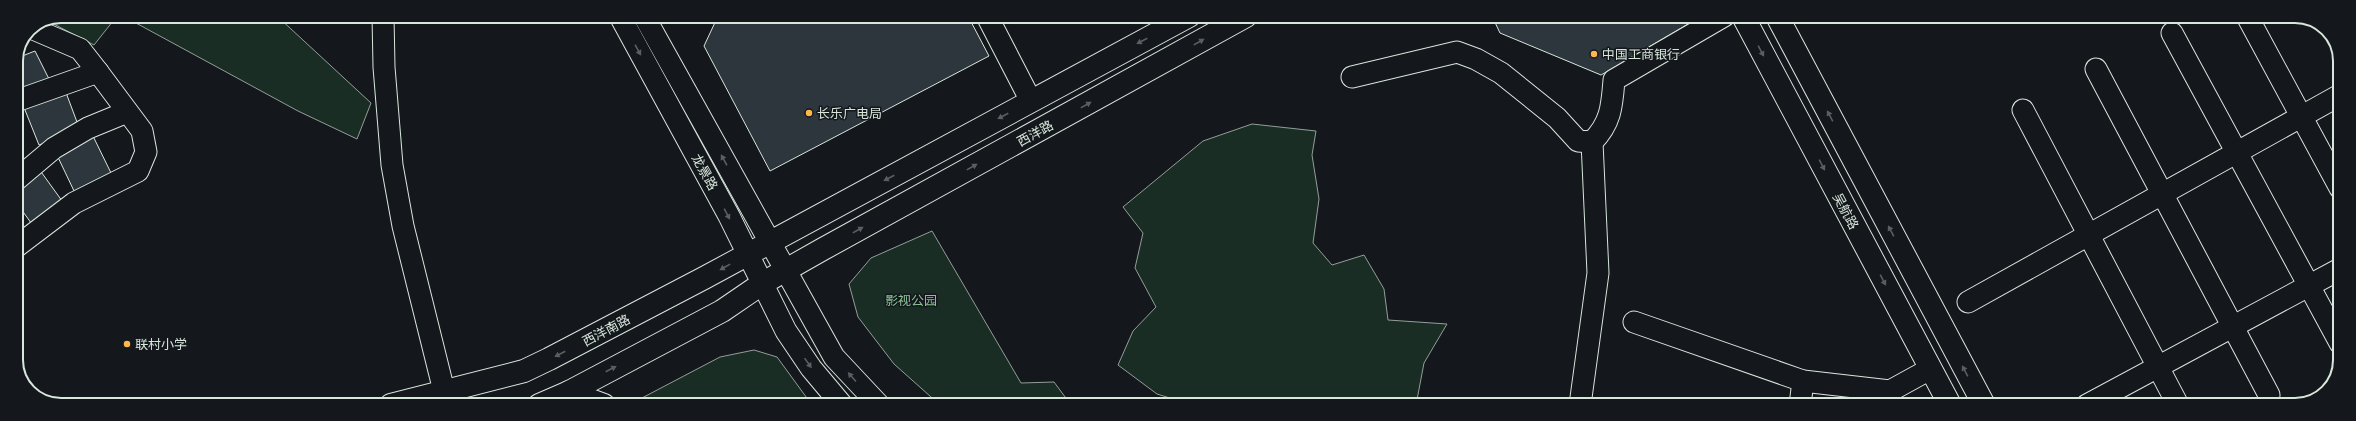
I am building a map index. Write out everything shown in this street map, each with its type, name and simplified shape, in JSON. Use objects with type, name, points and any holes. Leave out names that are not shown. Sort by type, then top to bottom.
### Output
[{"type":"main road","points":[[1032,101],[1176,23]]},
{"type":"main road","name":"西洋路","points":[[785,271],[1233,23]]},
{"type":"main road","name":"吴航路","points":[[1746,23],[1946,398]]},
{"type":"main road","points":[[1781,23],[1980,398]]},
{"type":"main road","name":"西洋南路","points":[[418,398],[524,371],[549,359],[769,243],[1032,101]]},
{"type":"main road","points":[[570,398],[722,311],[763,283],[785,271]]},
{"type":"street","points":[[383,23],[384,67],[392,165],[403,226],[444,391]]},
{"type":"street","name":"龙景路","points":[[624,23],[748,254],[786,331],[811,368],[836,398]]},
{"type":"street","points":[[648,23],[769,243],[834,357],[873,398]]},
{"type":"street","points":[[991,23],[1032,101]]},
{"type":"street","points":[[1581,398],[1598,273],[1592,142],[1604,130],[1612,105],[1614,80],[1712,23]]},
{"type":"street","points":[[2251,23],[2333,175]]},
{"type":"street","points":[[23,242],[74,203],[138,171],[146,152],[142,131],[80,49],[38,31]]},
{"type":"street","points":[[2172,33],[2333,330]]},
{"type":"street","points":[[1352,77],[1457,52],[1476,59],[1501,73],[1557,118],[1578,141],[1592,142]]},
{"type":"street","points":[[2096,69],[2269,395]]},
{"type":"street","points":[[23,99],[98,72]]},
{"type":"street","points":[[1968,302],[2333,100]]},
{"type":"street","points":[[2023,110],[2174,398]]},
{"type":"street","points":[[23,174],[54,148],[88,128],[127,112]]},
{"type":"street","points":[[2100,398],[2333,272]]},
{"type":"street","points":[[1634,322],[1804,381],[1890,391],[1930,369]]},
{"type":"street","points":[[1801,398],[1804,381]]},
{"type":"green space","points":[[111,23],[94,45],[54,24]]},
{"type":"green space","points":[[136,23],[285,23],[371,103],[357,139],[298,111]]},
{"type":"green space","points":[[1252,124],[1316,131],[1312,155],[1319,199],[1313,243],[1332,265],[1364,255],[1384,289],[1388,320],[1447,324],[1424,363],[1417,398],[1170,398],[1157,394],[1118,365],[1133,331],[1156,307],[1135,268],[1143,233],[1123,207],[1203,141]]},
{"type":"green space","name":"影视公园","points":[[932,231],[1021,383],[1054,382],[1066,398],[932,398],[894,364],[858,317],[849,284],[871,258]]},
{"type":"green space","points":[[754,350],[777,357],[807,398],[642,398],[720,357]]},
{"type":"building","name":"长乐广电局","points":[[715,23],[972,23],[989,56],[770,171],[704,46]]},
{"type":"building","name":"中国工商银行","points":[[1495,23],[1690,23],[1601,75],[1500,33]]},
{"type":"building","points":[[35,51],[49,79],[23,89],[24,55]]},
{"type":"building","points":[[65,90],[80,130],[39,145],[23,105]]},
{"type":"building","points":[[92,134],[112,175],[75,193],[55,151]]},
{"type":"building","points":[[39,169],[65,205],[34,227],[23,212],[23,181]]},
{"type":"place","name":"中国工商银行","points":[[1594,54]]},
{"type":"place","name":"长乐广电局","points":[[809,113]]},
{"type":"place","name":"联村小学","points":[[127,344]]}]
